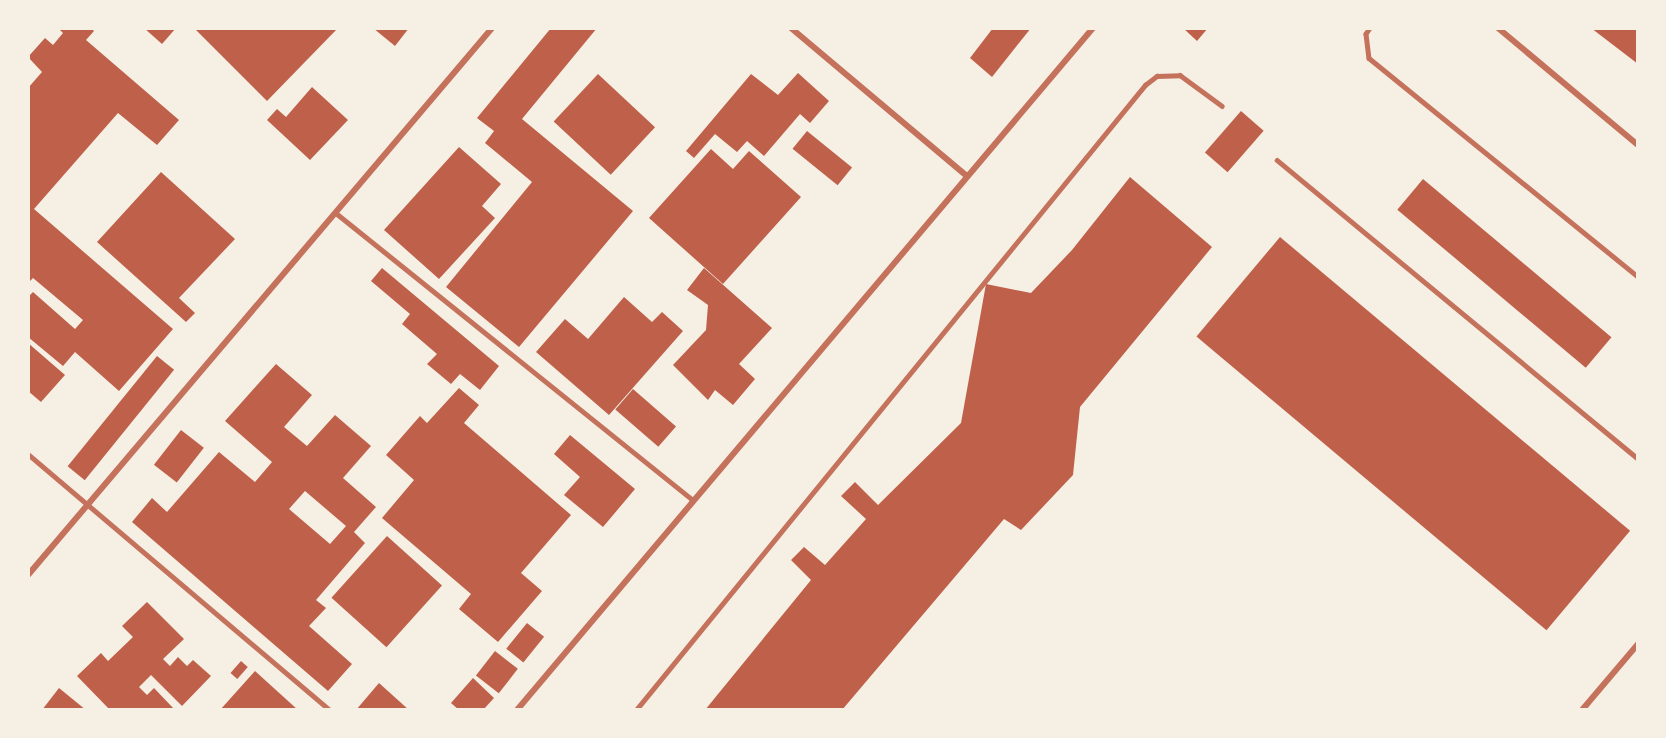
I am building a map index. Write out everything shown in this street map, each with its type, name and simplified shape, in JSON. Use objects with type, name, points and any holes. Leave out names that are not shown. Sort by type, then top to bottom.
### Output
[{"type":"street","points":[[28,575],[492,28]]},
{"type":"street","points":[[791,28],[967,176]]},
{"type":"street","points":[[517,710],[692,499],[1093,28]]},
{"type":"street","points":[[1498,28],[1638,145]]},
{"type":"street","points":[[1582,710],[1638,644]]},
{"type":"lane","points":[[1370,28],[1366,34],[1369,58],[1638,277]]},
{"type":"lane","points":[[636,710],[1145,84],[1156,76],[1180,75],[1222,106]]},
{"type":"lane","points":[[1277,160],[1638,459]]},
{"type":"lane","points":[[336,213],[692,499]]},
{"type":"lane","points":[[28,454],[330,710]]},
{"type":"building","points":[[58,28],[91,28],[94,31],[86,40],[179,120],[157,145],[118,113],[34,209],[173,329],[119,391],[75,352],[63,366],[28,337],[28,297],[33,292],[75,329],[83,320],[33,278],[28,283],[28,88],[42,72],[28,57],[45,38],[53,45],[63,33]]},
{"type":"building","points":[[144,28],[176,28],[162,44]]},
{"type":"building","points":[[194,28],[338,28],[267,101]]},
{"type":"building","points":[[373,28],[409,28],[395,46]]},
{"type":"building","points":[[551,28],[597,28],[522,119],[633,211],[519,347],[446,287],[532,182],[485,143],[494,131],[477,118]]},
{"type":"building","points":[[993,28],[1031,28],[992,77],[970,58]]},
{"type":"building","points":[[1183,28],[1208,28],[1197,41]]},
{"type":"building","points":[[1591,28],[1638,28],[1638,64]]},
{"type":"building","points":[[798,73],[829,101],[810,123],[800,114],[764,156],[747,141],[737,152],[715,134],[694,158],[686,151],[751,74],[778,95]]},
{"type":"building","points":[[598,74],[655,127],[611,175],[554,122]]},
{"type":"building","points":[[312,87],[348,120],[310,160],[267,120],[277,109],[286,117]]},
{"type":"building","points":[[1241,111],[1264,131],[1228,172],[1205,153]]},
{"type":"building","points":[[807,131],[852,168],[838,185],[793,149]]},
{"type":"building","points":[[459,147],[501,184],[482,206],[495,218],[439,279],[384,230]]},
{"type":"building","points":[[711,149],[733,169],[749,151],[801,197],[723,284],[649,218]]},
{"type":"building","points":[[161,172],[235,239],[179,298],[195,313],[186,322],[97,242]]},
{"type":"building","points":[[1130,177],[1212,247],[1080,407],[1073,475],[1021,530],[1004,519],[842,710],[705,710],[811,580],[791,560],[804,547],[825,565],[866,519],[841,496],[855,482],[878,505],[961,423],[986,284],[1031,293],[1072,250]]},
{"type":"building","points":[[1423,179],[1611,337],[1586,368],[1397,210]]},
{"type":"building","points":[[1280,237],[1630,531],[1547,630],[1196,337]]},
{"type":"building","points":[[382,268],[499,366],[480,390],[460,374],[451,384],[427,364],[437,354],[402,324],[410,314],[371,281]]},
{"type":"building","points":[[704,268],[772,328],[739,364],[755,379],[733,405],[715,390],[708,400],[673,365],[706,330],[708,305],[687,290]]},
{"type":"building","points":[[624,297],[652,322],[662,312],[683,331],[609,415],[536,352],[565,319],[588,339]]},
{"type":"building","points":[[28,343],[65,375],[41,402],[28,391]]},
{"type":"building","points":[[157,356],[174,370],[85,480],[68,466]]},
{"type":"building","points":[[276,364],[312,395],[284,427],[307,446],[335,415],[371,446],[343,478],[376,507],[354,532],[365,543],[316,600],[326,608],[309,626],[352,664],[328,691],[132,522],[152,498],[167,512],[219,452],[255,482],[272,462],[225,421]],"holes":[[[305,491],[346,526],[330,544],[289,509]]]},
{"type":"building","points":[[459,388],[479,405],[464,423],[571,515],[521,573],[542,591],[498,642],[459,609],[471,594],[382,518],[414,480],[386,455],[420,416],[427,423]]},
{"type":"building","points":[[633,389],[676,426],[658,447],[615,409]]},
{"type":"building","points":[[181,430],[204,448],[177,483],[154,465]]},
{"type":"building","points":[[570,435],[635,489],[603,527],[564,495],[580,477],[554,454]]},
{"type":"building","points":[[387,536],[442,586],[386,647],[331,598]]},
{"type":"building","points":[[147,602],[184,639],[163,659],[170,666],[178,657],[187,666],[193,660],[211,676],[182,706],[151,675],[139,687],[147,695],[154,688],[175,710],[110,710],[77,676],[101,653],[108,661],[133,637],[122,626]]},
{"type":"building","points":[[527,623],[544,637],[523,662],[506,649]]},
{"type":"building","points":[[495,651],[518,669],[499,693],[476,675]]},
{"type":"building","points":[[241,661],[248,667],[237,679],[231,673]]},
{"type":"building","points":[[255,671],[298,710],[220,710]]},
{"type":"building","points":[[473,678],[494,698],[483,710],[459,710],[451,703]]},
{"type":"building","points":[[379,683],[409,710],[356,710]]},
{"type":"building","points":[[59,688],[86,710],[42,710]]}]
